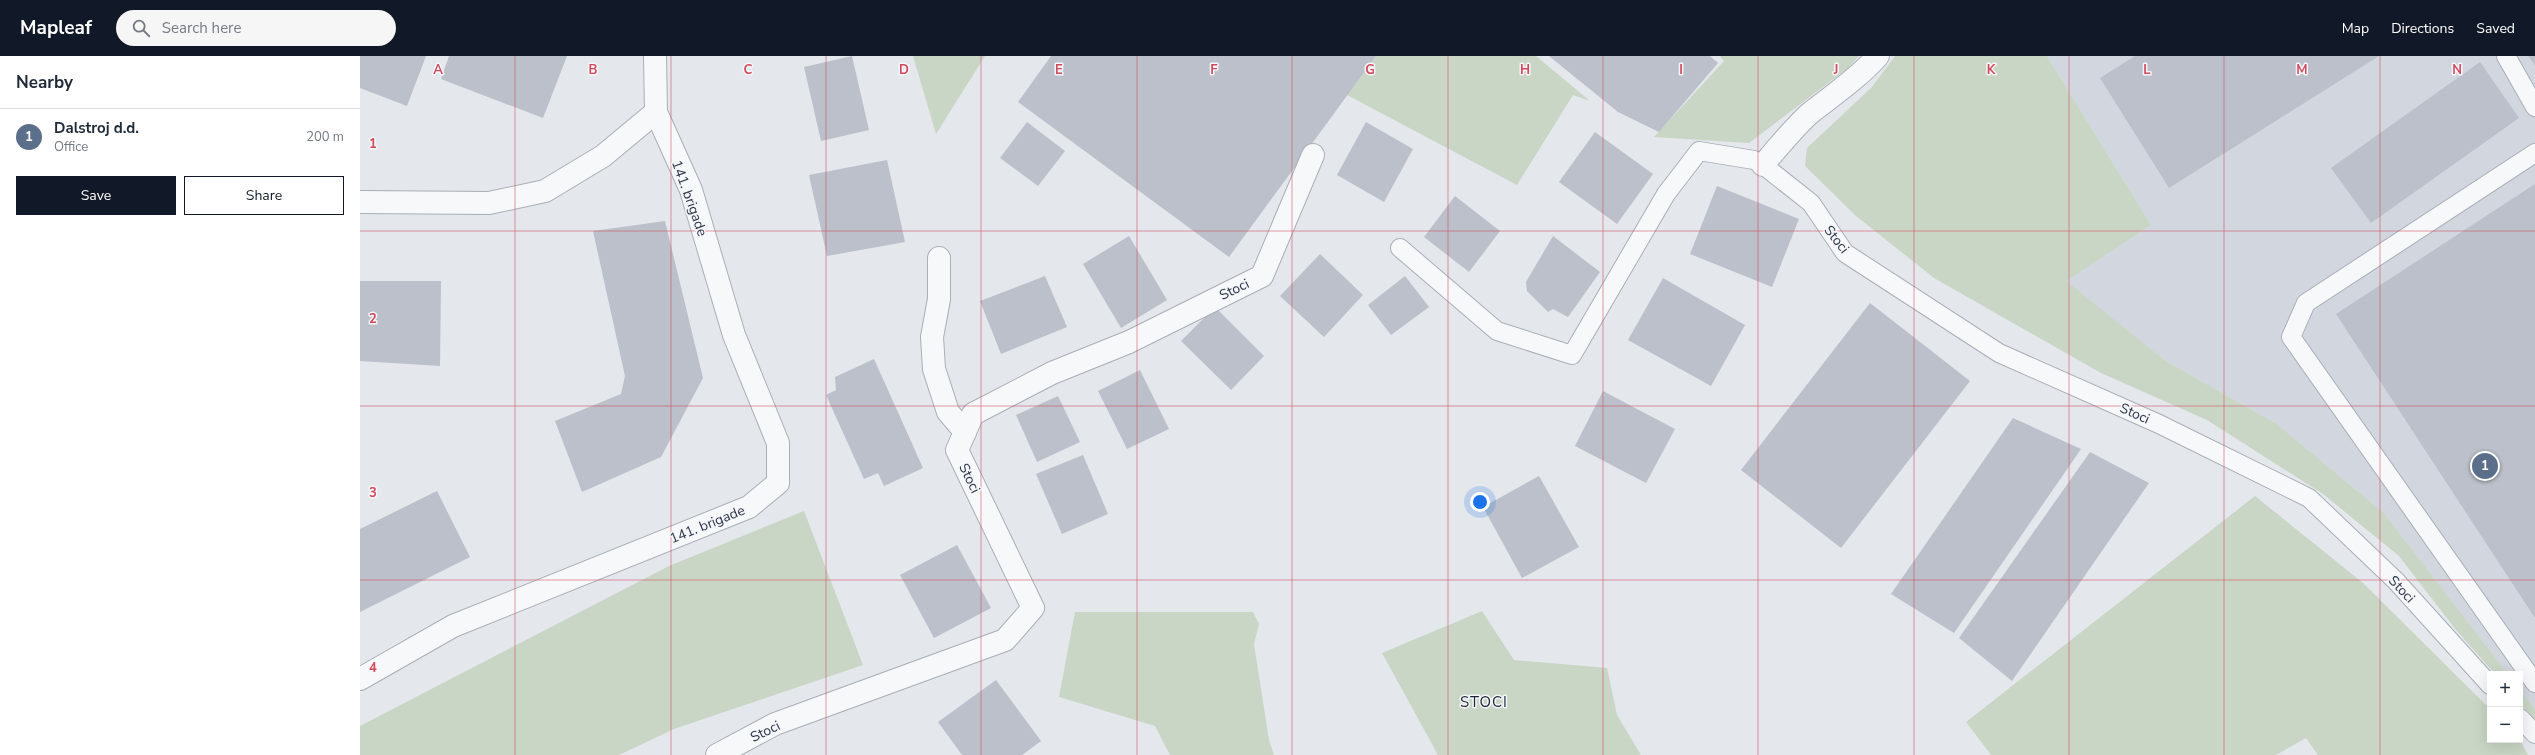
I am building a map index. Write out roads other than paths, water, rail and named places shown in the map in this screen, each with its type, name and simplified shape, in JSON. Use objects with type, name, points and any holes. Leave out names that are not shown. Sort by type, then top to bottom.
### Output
[{"type":"street","name":"141. brigade","points":[[360,679],[453,626],[749,507],[778,483],[778,443],[734,334],[691,190],[656,112],[655,56]]},
{"type":"street","points":[[1763,165],[1784,138],[1810,114],[1861,74],[1878,56]]},
{"type":"street","points":[[360,202],[489,203],[545,191],[603,156],[656,112]]},
{"type":"street","name":"Stoci","points":[[717,755],[775,724],[1005,640],[1033,608],[957,450],[973,414],[1052,372],[1129,342],[1262,276],[1313,155]]},
{"type":"street","points":[[939,258],[939,299],[932,337],[934,369],[948,412],[965,432]]},
{"type":"lane","points":[[2506,56],[2535,107]]},
{"type":"lane","name":"Stoci","points":[[1400,248],[1497,331],[1572,355],[1666,194],[1699,151],[1754,160],[1763,165],[1811,203],[1845,253],[1999,353],[2159,424],[2309,498],[2396,581],[2487,682]]},
{"type":"lane","points":[[2535,153],[2306,303],[2291,337],[2535,683]]},
{"type":"lane","points":[[2523,721],[2535,734]]},
{"type":"place","name":"Dalstroj d.d.","points":[[2485,466]]},
{"type":"district","name":"STOCI","points":[[1484,702]]}]
